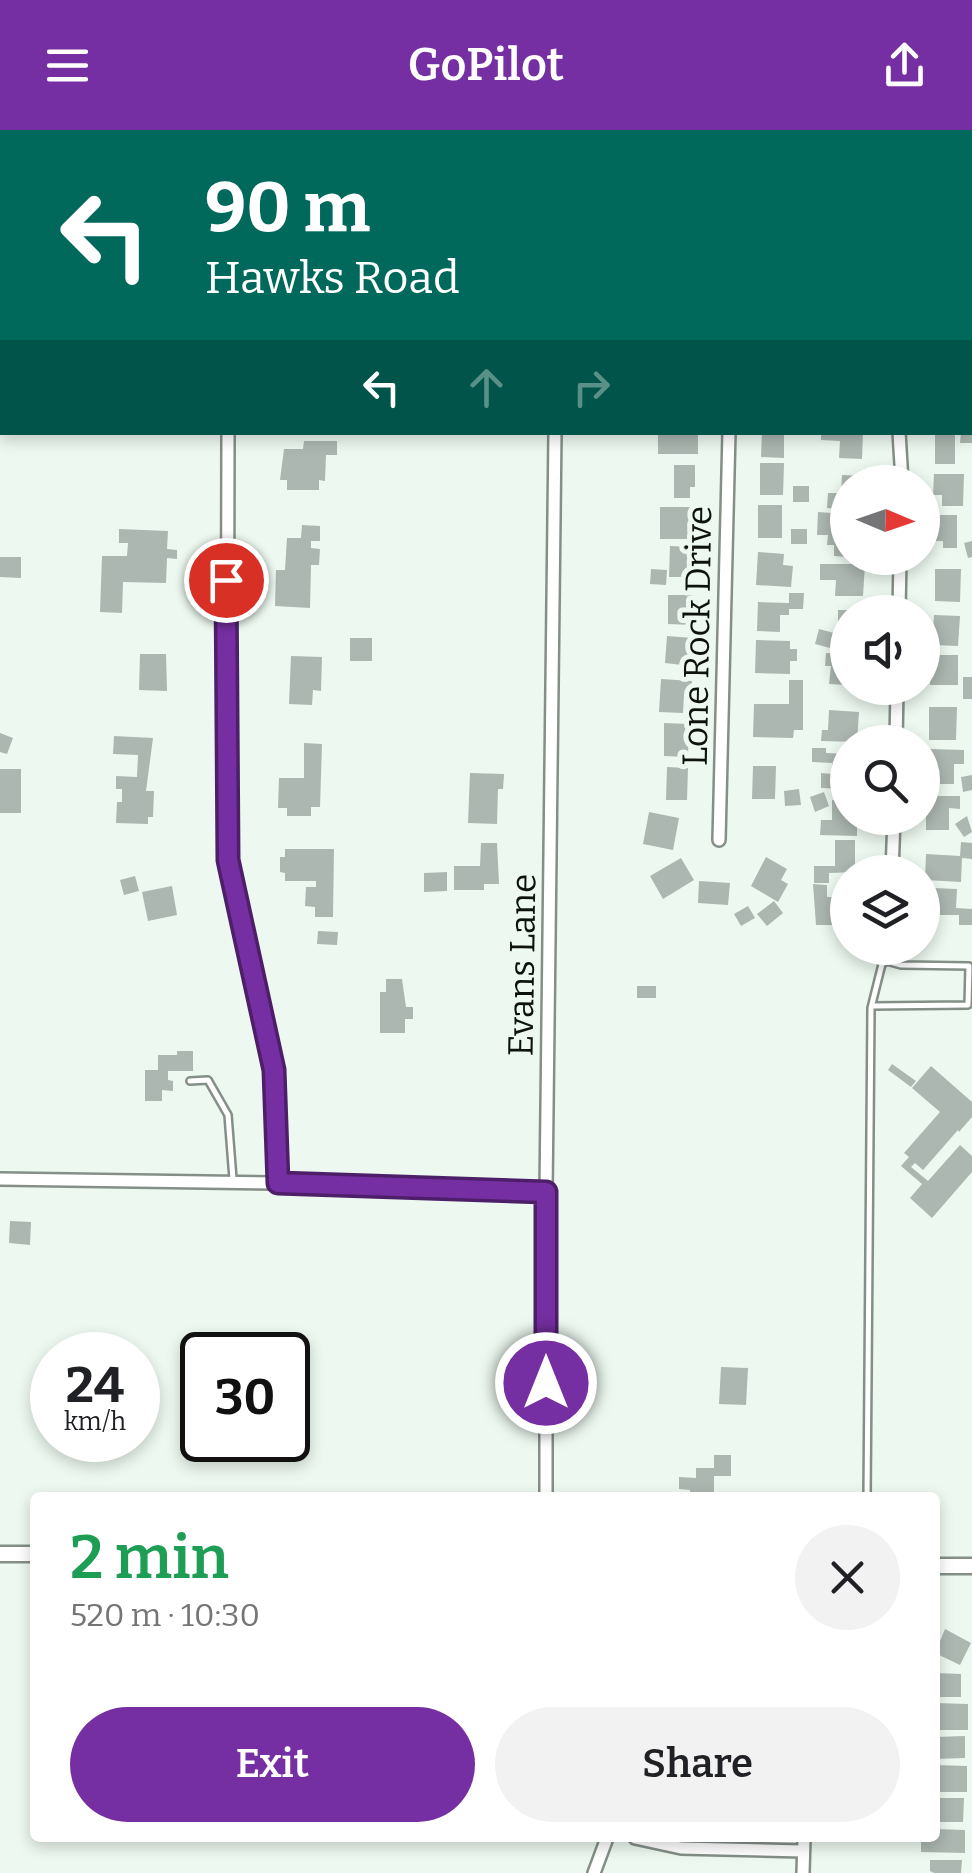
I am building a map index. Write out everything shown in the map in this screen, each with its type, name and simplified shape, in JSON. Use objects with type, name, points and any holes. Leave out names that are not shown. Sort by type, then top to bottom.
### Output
[{"type":"street","points":[[228,435],[228,860],[274,1070],[278,1183]]},
{"type":"street","name":"Evans Lane","points":[[546,1492],[556,435]]},
{"type":"street","name":"Lone Rock Drive","points":[[720,840],[729,435]]},
{"type":"street","points":[[899,435],[901,465]]},
{"type":"street","points":[[0,1179],[546,1192]]},
{"type":"street","points":[[0,1554],[30,1554]]},
{"type":"street","points":[[940,1566],[972,1566]]},
{"type":"street","points":[[594,1873],[605,1842]]},
{"type":"street","points":[[653,1842],[681,1848],[804,1844],[803,1873]]},
{"type":"lane","points":[[867,1492],[872,1006],[882,965]]},
{"type":"lane","points":[[872,1006],[968,1004],[969,966],[900,965]]},
{"type":"lane","points":[[190,1082],[208,1080],[228,1115],[233,1182]]},
{"type":"building","points":[[658,435],[698,435],[698,454],[658,454]]},
{"type":"building","points":[[762,435],[784,435],[784,458],[761,457]]},
{"type":"building","points":[[821,435],[863,435],[862,459],[839,458],[840,441],[821,440]]},
{"type":"building","points":[[935,435],[955,435],[955,464],[935,464]]},
{"type":"building","points":[[961,435],[972,435],[972,443],[960,443]]},
{"type":"building","points":[[304,441],[337,441],[337,455],[326,455],[325,481],[319,480],[319,490],[287,490],[287,480],[280,480],[284,449],[303,449]]},
{"type":"building","points":[[760,463],[784,463],[783,495],[760,495]]},
{"type":"building","points":[[674,465],[695,465],[695,487],[690,487],[690,498],[674,498]]},
{"type":"building","points":[[940,474],[964,474],[963,506],[942,506]]},
{"type":"building","points":[[793,486],[809,486],[809,502],[793,502]]},
{"type":"building","points":[[758,505],[782,505],[782,538],[758,538]]},
{"type":"building","points":[[660,507],[695,507],[695,539],[660,539]]},
{"type":"building","points":[[818,512],[830,513],[830,545],[828,535],[817,535]]},
{"type":"building","points":[[940,515],[957,515],[957,548],[943,548]]},
{"type":"building","points":[[302,525],[320,526],[320,541],[311,541],[311,548],[320,549],[319,565],[311,565],[310,608],[275,606],[276,570],[285,570],[287,538],[301,538]]},
{"type":"building","points":[[119,529],[168,531],[167,549],[177,550],[177,559],[167,558],[166,583],[123,582],[122,613],[100,612],[102,556],[127,556],[128,543],[119,543]]},
{"type":"building","points":[[791,529],[807,529],[807,544],[791,544]]},
{"type":"building","points":[[972,541],[972,557],[968,558],[964,543]]},
{"type":"building","points":[[670,546],[693,547],[692,577],[669,577]]},
{"type":"building","points":[[758,552],[784,554],[783,565],[793,566],[791,587],[756,585]]},
{"type":"building","points":[[0,557],[21,557],[21,578],[0,577]]},
{"type":"building","points":[[820,564],[830,564],[830,575],[864,575],[863,595],[835,595],[836,580],[820,580]]},
{"type":"building","points":[[651,569],[667,570],[666,585],[650,584]]},
{"type":"building","points":[[940,569],[961,569],[960,602],[940,601],[940,595],[935,595],[935,575],[940,575]]},
{"type":"building","points":[[789,593],[804,593],[803,609],[789,609],[789,615],[780,615],[780,632],[757,631],[758,602],[789,603]]},
{"type":"building","points":[[668,595],[693,595],[693,625],[668,624]]},
{"type":"building","points":[[940,615],[960,616],[958,646],[940,645]]},
{"type":"building","points":[[819,629],[830,632],[830,648],[815,644]]},
{"type":"building","points":[[667,636],[693,638],[691,666],[665,663]]},
{"type":"building","points":[[350,638],[372,638],[372,661],[350,661]]},
{"type":"building","points":[[756,640],[790,641],[790,649],[797,649],[797,661],[790,661],[790,674],[755,673]]},
{"type":"building","points":[[140,654],[166,654],[167,691],[139,690]]},
{"type":"building","points":[[940,655],[958,655],[958,685],[940,685]]},
{"type":"building","points":[[291,656],[322,657],[321,691],[313,690],[312,705],[289,704]]},
{"type":"building","points":[[963,677],[972,677],[972,699],[963,699]]},
{"type":"building","points":[[661,679],[692,681],[691,695],[684,694],[683,713],[659,712]]},
{"type":"building","points":[[789,680],[803,680],[803,730],[794,730],[793,738],[753,737],[754,704],[789,704]]},
{"type":"building","points":[[929,707],[957,707],[956,740],[940,740],[940,725],[929,725]]},
{"type":"building","points":[[829,710],[859,712],[858,725],[830,725],[830,741],[821,741],[822,730],[828,730]]},
{"type":"building","points":[[664,723],[689,724],[688,757],[664,756]]},
{"type":"building","points":[[0,733],[13,738],[7,754],[0,752]]},
{"type":"building","points":[[114,736],[153,738],[146,791],[154,791],[153,817],[148,817],[148,824],[116,823],[122,789],[116,789],[116,776],[137,777],[138,755],[113,754]]},
{"type":"building","points":[[304,743],[322,744],[320,807],[311,807],[311,816],[287,816],[287,808],[278,808],[279,778],[304,778]]},
{"type":"building","points":[[812,748],[826,748],[826,753],[830,753],[830,763],[812,762]]},
{"type":"building","points":[[940,749],[964,750],[964,764],[954,764],[954,784],[940,784]]},
{"type":"building","points":[[753,766],[776,766],[775,799],[752,799]]},
{"type":"building","points":[[667,767],[688,768],[687,800],[666,800]]},
{"type":"building","points":[[0,769],[21,769],[21,813],[0,813]]},
{"type":"building","points":[[470,773],[504,774],[503,789],[498,789],[497,824],[468,823]]},
{"type":"building","points":[[821,773],[830,774],[830,788],[821,788]]},
{"type":"building","points":[[972,775],[972,790],[963,792],[961,777]]},
{"type":"building","points":[[799,789],[801,805],[785,806],[784,791]]},
{"type":"building","points":[[824,792],[829,806],[815,812],[810,797]]},
{"type":"building","points":[[940,796],[960,796],[960,809],[949,808],[949,830],[940,830]]},
{"type":"building","points":[[649,812],[679,818],[673,850],[643,844]]},
{"type":"building","points":[[967,816],[972,832],[964,837],[955,824]]},
{"type":"building","points":[[821,820],[830,820],[830,835],[857,836],[820,835]]},
{"type":"building","points":[[835,840],[855,840],[855,855],[835,855]]},
{"type":"building","points":[[961,842],[972,843],[972,859],[962,858],[961,882],[940,881],[940,855],[926,854],[960,856]]},
{"type":"building","points":[[481,843],[497,843],[499,884],[484,884],[484,890],[454,890],[454,866],[480,866]]},
{"type":"building","points":[[285,849],[334,849],[333,917],[315,917],[315,907],[305,906],[306,887],[316,887],[316,881],[285,881],[285,873],[280,872],[280,857],[285,857]]},
{"type":"building","points":[[766,857],[787,869],[781,880],[788,884],[778,902],[751,886]]},
{"type":"building","points":[[681,858],[694,880],[663,899],[650,876]]},
{"type":"building","points":[[814,866],[830,866],[829,883],[814,883]]},
{"type":"building","points":[[447,872],[447,891],[424,892],[424,873]]},
{"type":"building","points":[[135,876],[139,891],[124,895],[120,880]]},
{"type":"building","points":[[699,881],[730,883],[728,905],[698,903]]},
{"type":"building","points":[[813,884],[827,885],[830,925],[816,925]]},
{"type":"building","points":[[172,886],[177,915],[148,921],[142,892]]},
{"type":"building","points":[[940,888],[957,889],[956,908],[972,909],[972,925],[959,925],[959,915],[940,915]]},
{"type":"building","points":[[774,901],[783,913],[767,926],[757,914]]},
{"type":"building","points":[[748,906],[755,918],[741,926],[734,914]]},
{"type":"building","points":[[318,931],[338,932],[337,945],[317,944]]},
{"type":"building","points":[[386,979],[402,979],[406,1007],[413,1007],[413,1019],[405,1019],[405,1033],[380,1033],[380,992],[386,992]]},
{"type":"building","points":[[637,986],[656,986],[656,998],[637,998]]},
{"type":"building","points":[[177,1051],[193,1051],[193,1071],[168,1071],[173,1091],[162,1090],[162,1101],[145,1101],[145,1070],[158,1070],[158,1055],[177,1055]]},
{"type":"building","points":[[892,1064],[916,1081],[911,1087],[888,1070]]},
{"type":"building","points":[[931,1066],[972,1102],[972,1117],[959,1132],[923,1170],[915,1163],[911,1167],[928,1181],[960,1145],[972,1156],[972,1172],[932,1218],[910,1198],[922,1184],[901,1166],[909,1157],[904,1153],[940,1112],[912,1088]]},
{"type":"building","points":[[10,1221],[31,1222],[30,1245],[9,1243]]},
{"type":"building","points":[[721,1367],[748,1368],[746,1405],[719,1404]]},
{"type":"building","points":[[714,1455],[731,1455],[731,1476],[714,1476],[714,1492],[679,1489],[679,1477],[696,1478],[696,1468],[714,1468]]},
{"type":"building","points":[[945,1629],[971,1643],[960,1665],[940,1655]]},
{"type":"building","points":[[940,1673],[961,1674],[961,1697],[940,1697]]},
{"type":"building","points":[[940,1703],[968,1704],[968,1730],[940,1730]]},
{"type":"building","points":[[965,1736],[965,1758],[940,1759],[940,1737]]},
{"type":"building","points":[[940,1765],[967,1766],[967,1792],[940,1792]]},
{"type":"building","points":[[940,1798],[964,1798],[963,1822],[940,1822]]},
{"type":"building","points":[[940,1829],[965,1830],[965,1853],[921,1852],[921,1842],[940,1842]]},
{"type":"building","points":[[930,1860],[962,1860],[961,1873],[934,1873],[930,1871]]},
{"type":"route","points":[[226,580],[228,860],[274,1070],[278,1183],[546,1192],[546,1383]]}]
